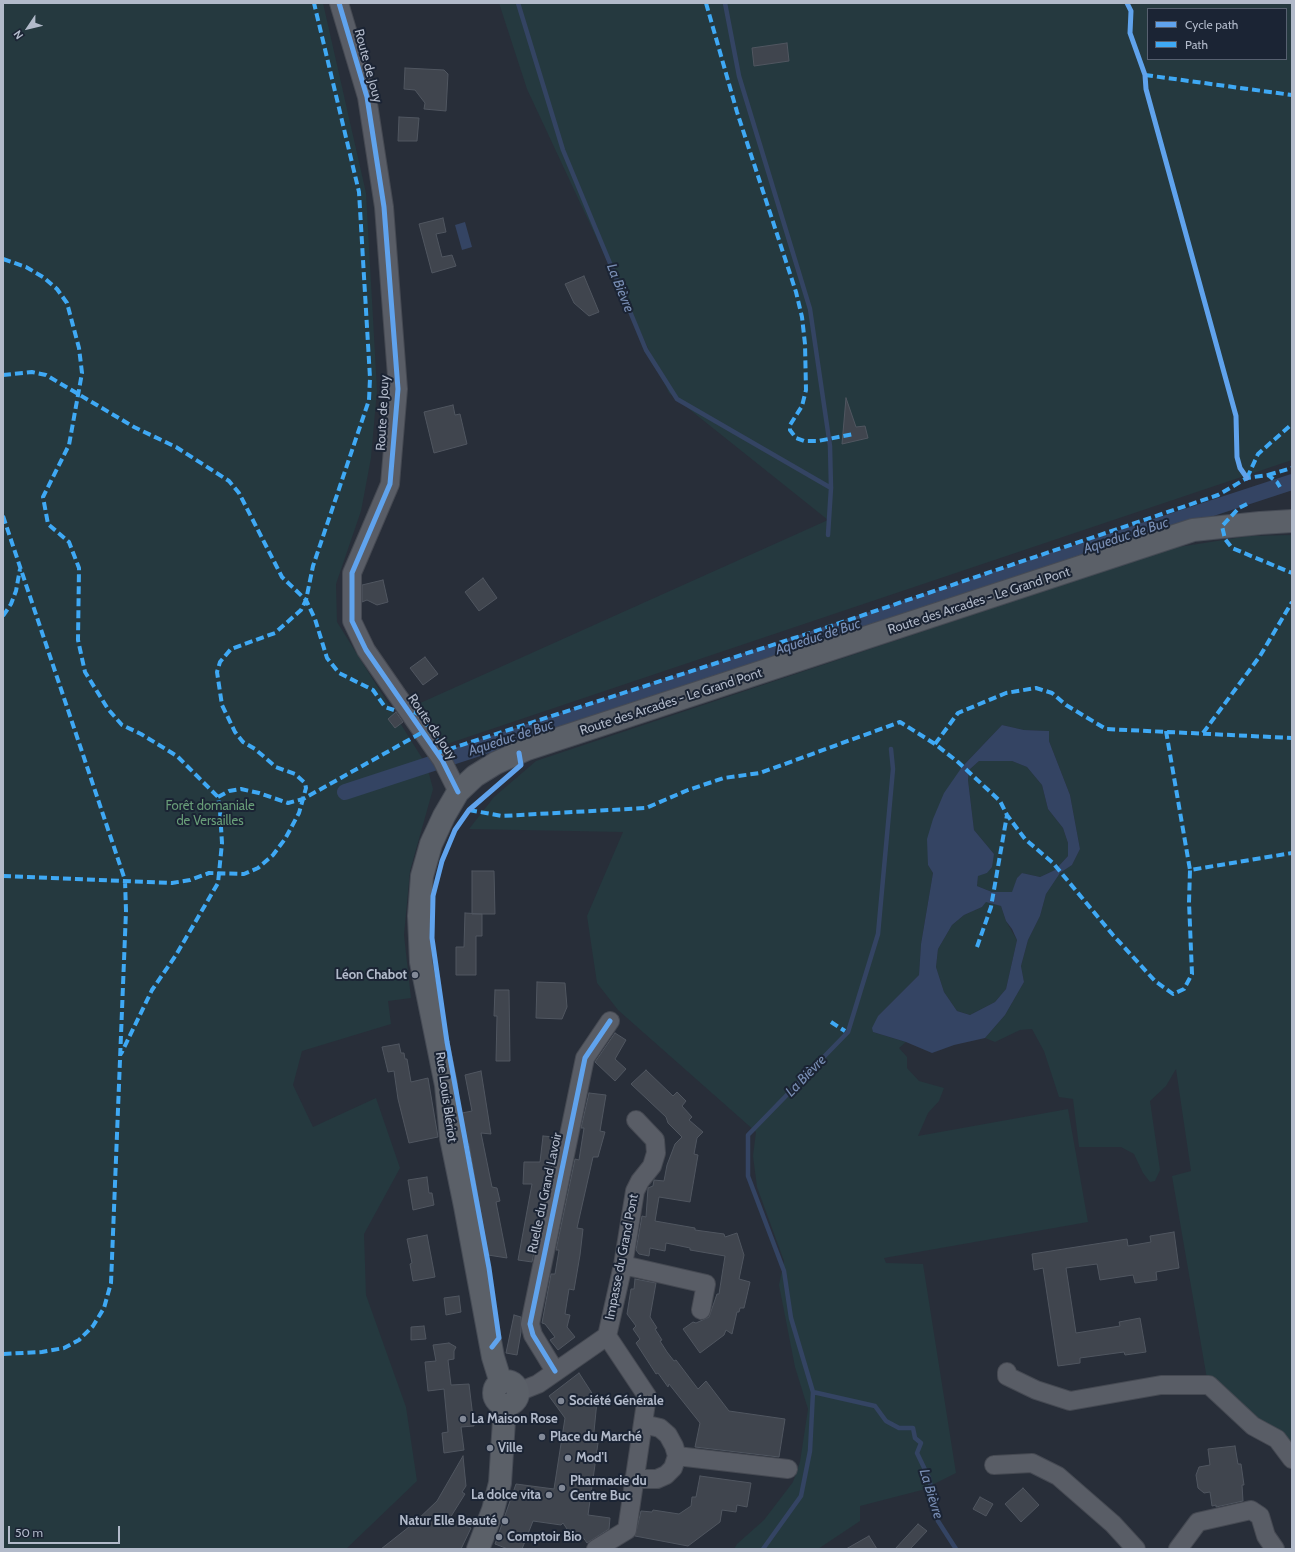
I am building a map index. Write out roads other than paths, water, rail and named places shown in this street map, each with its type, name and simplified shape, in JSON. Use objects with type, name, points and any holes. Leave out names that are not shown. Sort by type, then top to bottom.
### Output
[{"type":"main road","name":"Route des Arcades - Le Grand Pont","points":[[458,792],[475,776],[496,763],[527,749],[1186,533],[1212,527],[1292,521]]},
{"type":"main road","name":"Rue Louis Blériot","points":[[458,792],[444,816],[431,844],[422,876],[419,916],[421,962],[446,1085],[450,1138],[465,1206],[493,1357],[508,1393],[500,1483],[494,1510],[478,1549]]},
{"type":"street","name":"Route de Jouy","points":[[339,3],[367,97],[384,207],[398,389],[390,484],[352,573],[352,621],[366,650],[442,760],[458,792]]},
{"type":"street","name":"Ruelle du Grand Lavoir","points":[[555,1371],[535,1340],[530,1324],[585,1058],[610,1021]]},
{"type":"street","name":"Impasse du Grand Pont","points":[[607,1336],[622,1265],[635,1191],[640,1181],[652,1166],[656,1153],[655,1140],[636,1120]]},
{"type":"street","points":[[622,1265],[706,1284],[701,1310]]},
{"type":"street","points":[[508,1393],[538,1384],[607,1336],[646,1396],[627,1530],[596,1549]]},
{"type":"street","points":[[1007,1372],[1008,1376],[1029,1386],[1070,1401],[1161,1385],[1209,1385],[1253,1426],[1277,1439],[1292,1459]]},
{"type":"street","points":[[634,1478],[658,1479],[666,1475],[673,1468],[677,1456],[668,1435],[660,1428],[643,1424]]},
{"type":"street","points":[[677,1456],[788,1469]]},
{"type":"street","points":[[994,1465],[1032,1463],[1058,1476],[1113,1524],[1136,1549]]},
{"type":"street","points":[[1178,1549],[1198,1522],[1251,1510],[1260,1516],[1266,1536],[1275,1549]]},
{"type":"water","points":[[465,222],[472,247],[462,250],[455,225]]},
{"type":"water","points":[[1002,725],[1024,730],[1049,731],[1049,741],[1070,795],[1080,849],[1072,865],[1060,873],[1046,894],[1040,916],[1028,940],[1021,966],[1024,982],[1005,1015],[985,1038],[954,1045],[932,1053],[906,1042],[873,1032],[872,1028],[878,1016],[919,975],[921,944],[933,873],[928,865],[927,839],[933,819],[944,793],[962,767]],"holes":[[[979,761],[1012,761],[1027,767],[1042,785],[1048,809],[1063,828],[1068,843],[1068,856],[1055,870],[1040,877],[1022,873],[1017,878],[1012,892],[992,892],[977,886],[978,876],[987,873],[992,867],[994,854],[974,830],[968,780],[969,770]],[[986,902],[1001,906],[1006,921],[1017,940],[1006,989],[995,1002],[970,1015],[957,1011],[944,992],[936,967],[938,949],[952,925],[964,915],[982,907]]]},
{"type":"waterway","name":"La Bièvre","points":[[518,3],[563,150],[646,350],[677,399],[831,488]]},
{"type":"waterway","name":"La Bièvre","points":[[725,3],[739,76],[810,309],[830,446],[831,488],[828,535]]},
{"type":"waterway","name":"Aqueduc de Buc","points":[[345,792],[1292,482]]},
{"type":"waterway","name":"La Bièvre","points":[[891,749],[893,769],[878,934],[848,1032],[748,1135],[748,1176],[784,1271],[791,1318],[813,1392],[875,1406],[886,1421],[899,1428],[913,1428],[915,1438],[921,1443],[917,1453],[929,1478],[938,1521],[956,1549]]},
{"type":"waterway","name":"La Bièvre","points":[[763,1549],[801,1496],[810,1451],[813,1392]]},
{"type":"place","name":"Léon Chabot","points":[[415,975]]},
{"type":"place","name":"Société Générale","points":[[561,1401]]},
{"type":"place","name":"La Maison Rose","points":[[463,1419]]},
{"type":"place","name":"Place du Marché","points":[[542,1437]]},
{"type":"place","name":"Ville","points":[[490,1448]]},
{"type":"place","name":"Mod'l","points":[[568,1458]]},
{"type":"place","name":"Pharmacie du Centre Buc","points":[[562,1488]]},
{"type":"place","name":"La dolce vita","points":[[549,1495]]},
{"type":"place","name":"Natur Elle Beauté","points":[[505,1521]]},
{"type":"place","name":"Comptoir Bio","points":[[499,1537]]},
{"type":"park label","name":"Forêt domaniale de Versailles","points":[[210,814]]}]
